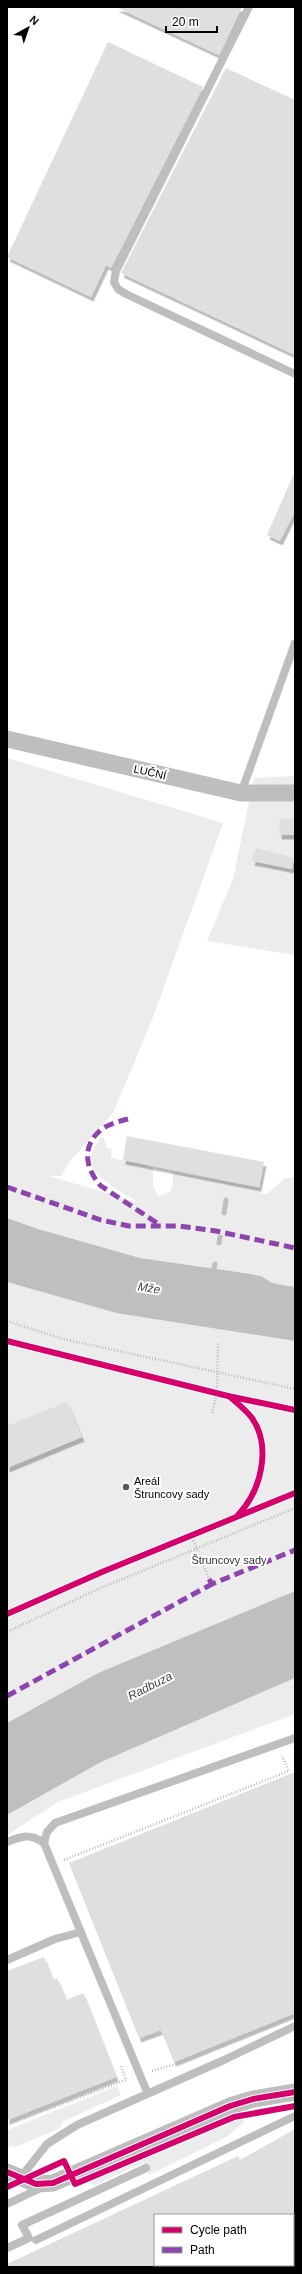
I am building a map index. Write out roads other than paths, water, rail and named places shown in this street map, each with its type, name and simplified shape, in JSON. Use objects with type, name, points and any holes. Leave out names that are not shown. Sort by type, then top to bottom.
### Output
[{"type":"street","name":"LUČNÍ","points":[[7,738],[241,793],[295,793]]},
{"type":"street","points":[[12,2173],[36,2184],[53,2183],[230,2106],[253,2099],[295,2092]]},
{"type":"lane","points":[[249,7],[116,271],[114,282],[118,289],[126,294],[295,374]]},
{"type":"lane","points":[[241,793],[295,643]]},
{"type":"lane","points":[[44,1842],[47,1832],[55,1823],[295,1738]]},
{"type":"lane","points":[[7,1842],[22,1836],[34,1836],[44,1842],[146,2092]]},
{"type":"lane","points":[[7,1960],[55,1939],[81,1932]]},
{"type":"lane","points":[[12,2173],[36,2156],[62,2133],[146,2092],[224,2060],[295,2026]]},
{"type":"lane","points":[[36,2240],[202,2162],[295,2116]]},
{"type":"lane","points":[[7,2248],[29,2238],[22,2225],[146,2168]]},
{"type":"lane","points":[[7,2204],[53,2183]]},
{"type":"water","name":"Mže","points":[[7,1218],[38,1229],[140,1258],[261,1276],[272,1283],[295,1287],[295,1341],[116,1313],[7,1282]]},
{"type":"water","name":"Radbuza","points":[[295,1591],[295,1678],[101,1762],[7,1815],[7,1723],[98,1673]]},
{"type":"waterway","points":[[224,1213],[226,1200]]},
{"type":"waterway","points":[[219,1243],[220,1237]]},
{"type":"waterway","points":[[213,1275],[215,1264]]},
{"type":"place","name":"Areál Štruncovy sady","points":[[126,1487]]},
{"type":"park label","name":"Štruncovy sady","points":[[229,1560]]}]
